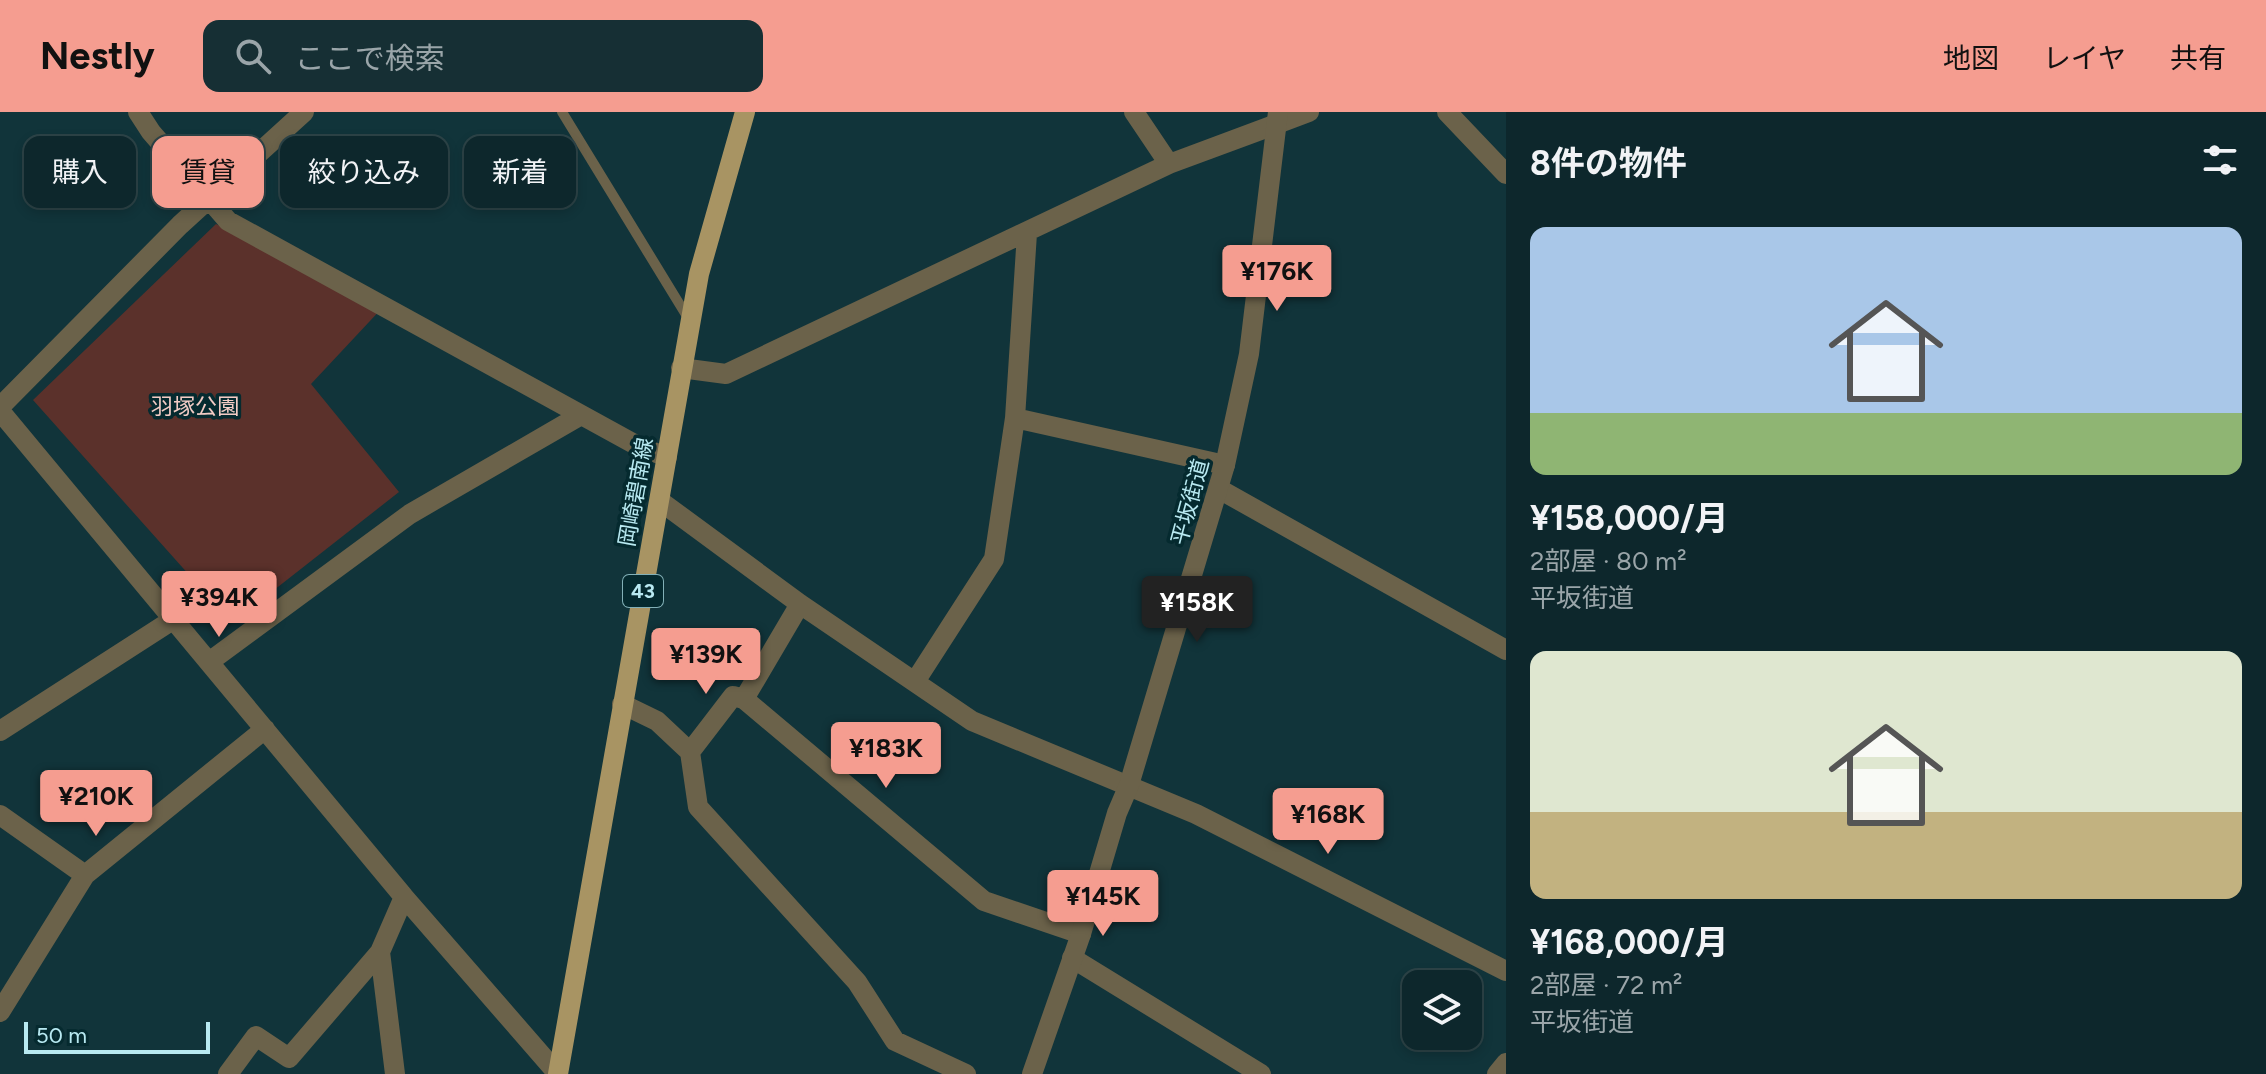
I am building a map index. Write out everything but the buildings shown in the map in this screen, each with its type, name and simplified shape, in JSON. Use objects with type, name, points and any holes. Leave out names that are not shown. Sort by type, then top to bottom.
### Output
[{"type":"main road","name":"岡崎碧南線","points":[[558,1074],[699,274],[745,112]]},
{"type":"street","points":[[138,112],[154,136]]},
{"type":"street","points":[[264,149],[304,112]]},
{"type":"street","points":[[1134,112],[1169,164]]},
{"type":"street","points":[[681,368],[726,374],[1169,164],[1277,120],[1309,112]]},
{"type":"street","points":[[1447,112],[1506,174]]},
{"type":"street","name":"平坂街道","points":[[1032,1074],[1081,934],[1117,813],[1129,785],[1219,489],[1249,354],[1277,120]]},
{"type":"street","points":[[200,208],[0,409],[404,897],[558,1074]]},
{"type":"street","points":[[217,208],[228,221],[638,446],[667,457]]},
{"type":"street","points":[[916,680],[994,559],[1015,418],[1027,233]]},
{"type":"street","points":[[209,662],[410,514],[581,415]]},
{"type":"street","points":[[1015,418],[1225,465]]},
{"type":"street","points":[[1219,489],[1506,650]]},
{"type":"street","points":[[660,501],[800,604],[916,680],[972,721],[1196,814],[1506,971]]},
{"type":"street","points":[[744,699],[800,604]]},
{"type":"street","points":[[0,731],[174,619]]},
{"type":"street","points":[[690,752],[733,696],[744,699],[984,901],[1081,934]]},
{"type":"street","points":[[622,704],[657,721],[690,752],[698,807],[857,982],[895,1041],[966,1074]]},
{"type":"street","points":[[0,1012],[85,875],[265,729]]},
{"type":"street","points":[[0,815],[85,875]]},
{"type":"street","points":[[228,1074],[256,1036],[289,1058],[380,952],[404,897]]},
{"type":"street","points":[[380,952],[395,1074]]},
{"type":"street","points":[[1072,958],[1261,1074]]},
{"type":"street","points":[[1497,1074],[1506,1063]]},
{"type":"lane","points":[[562,112],[690,322]]},
{"type":"green space","name":"羽塚公園","points":[[216,224],[384,306],[311,384],[399,492],[232,623],[33,400]]}]
